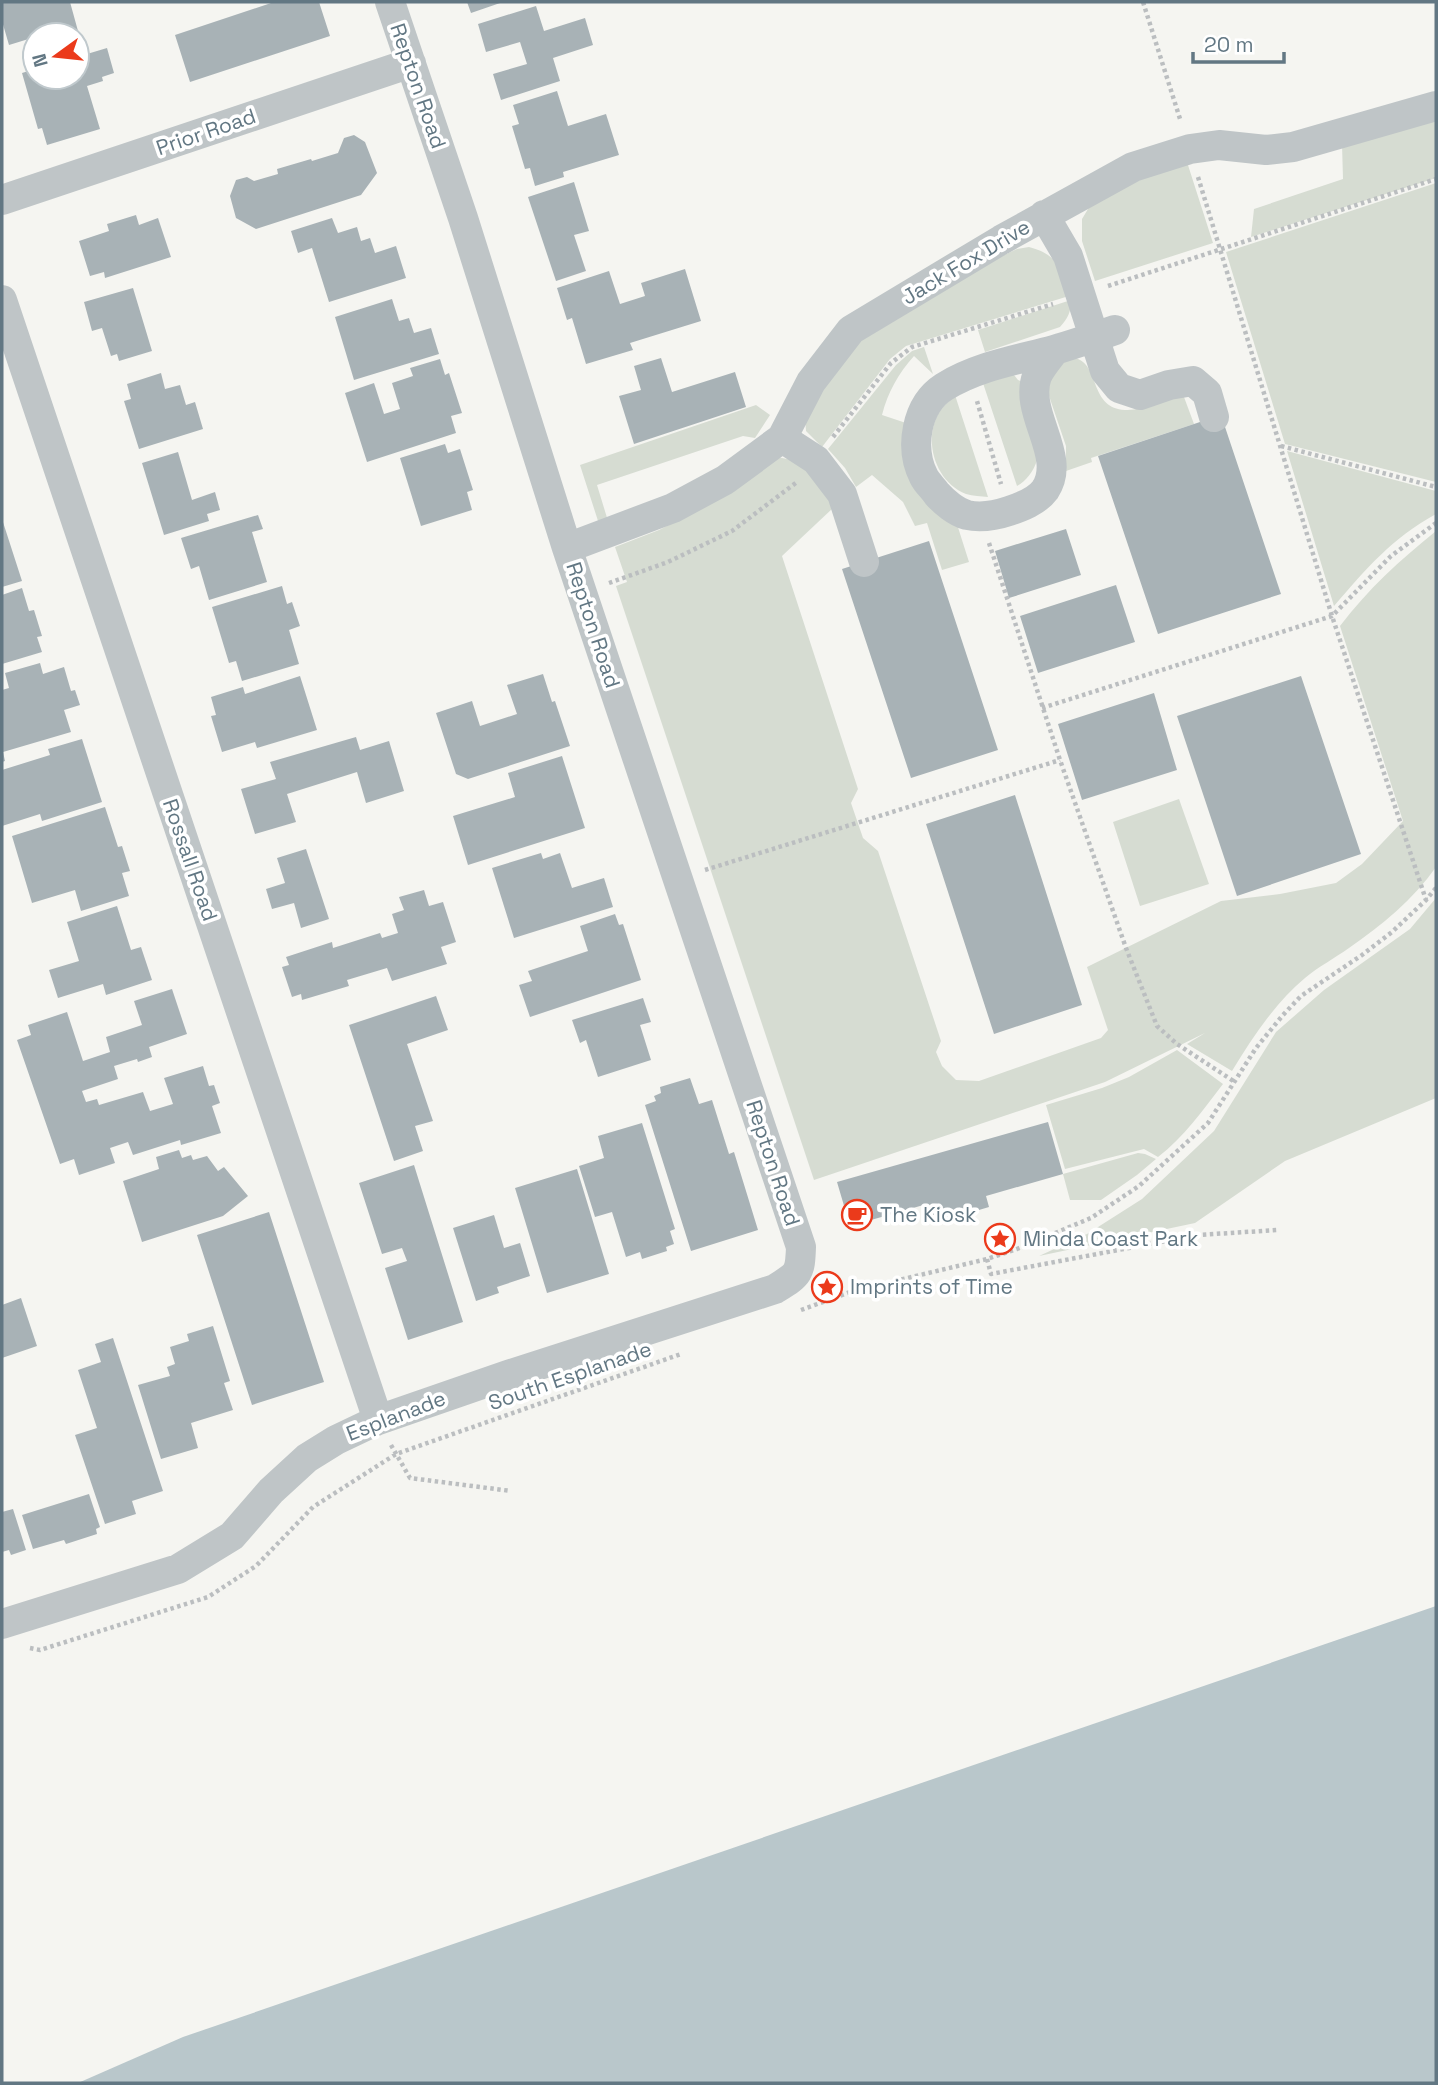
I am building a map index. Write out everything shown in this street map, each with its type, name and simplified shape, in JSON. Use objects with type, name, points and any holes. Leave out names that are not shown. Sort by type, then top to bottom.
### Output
[{"type":"street","name":"Repton Road","points":[[390,2],[463,218],[568,548],[801,1247]]},
{"type":"street","name":"Prior Road","points":[[2,200],[411,63]]},
{"type":"street","name":"Jack Fox Drive","points":[[568,548],[673,508],[725,480],[782,438],[811,382],[851,330],[1044,215],[1133,166],[1190,149],[1219,145],[1266,149],[1293,147],[1436,106]]},
{"type":"street","points":[[1044,215],[1068,256],[1104,333],[1105,371],[1119,388],[1140,395],[1170,385],[1193,382],[1207,393],[1214,417]]},
{"type":"street","name":"Rossall Road","points":[[2,300],[378,1420]]},
{"type":"street","points":[[1055,350],[1037,377],[1035,396],[1052,470],[1045,490],[1024,506],[997,515],[967,515],[944,502],[924,477],[916,451],[921,412],[942,388],[969,374],[1104,333]]},
{"type":"street","points":[[782,438],[816,460],[842,494],[864,562]]},
{"type":"street","name":"Esplanade","points":[[2,1624],[178,1569],[232,1536],[271,1492],[307,1458],[378,1420],[775,1289],[794,1278],[800,1269],[801,1247]]},
{"type":"path","points":[[1143,2],[1332,616],[1426,900]]},
{"type":"path","points":[[957,334],[1015,533],[988,540],[1059,760],[1126,948],[1157,1026],[1177,1044],[1235,1082]]},
{"type":"path","points":[[1280,446],[1436,487]]},
{"type":"path","points":[[1042,708],[1332,616],[1391,556],[1436,523]]},
{"type":"path","points":[[678,879],[1059,760]]},
{"type":"path","points":[[789,1315],[853,1291],[987,1259],[1091,1218],[1139,1186],[1208,1123],[1256,1048],[1301,996],[1392,932],[1436,888]]},
{"type":"path","points":[[987,1259],[991,1275],[1198,1235],[1278,1230]]},
{"type":"path","name":"South Esplanade","points":[[27,1648],[40,1650],[208,1597],[256,1566],[313,1507],[396,1454],[689,1351]]},
{"type":"path","points":[[396,1454],[410,1478],[512,1491]]},
{"type":"shaded area","points":[[1436,116],[1436,178],[1251,237],[1254,209],[1343,179],[1342,144]]},
{"type":"shaded area","points":[[1187,162],[1213,243],[1095,281],[1082,241],[1082,219],[1091,204],[1122,182]]},
{"type":"shaded area","points":[[1436,183],[1436,482],[1285,444],[1226,252]]},
{"type":"shaded area","points":[[1029,247],[1053,259],[1069,296],[906,346],[890,359],[822,447],[806,431],[805,418],[820,389],[857,342],[1004,255]]},
{"type":"shaded area","points":[[1071,300],[1068,315],[1060,327],[985,352],[978,330]]},
{"type":"shaded area","points":[[924,347],[933,374],[914,356],[894,384],[882,415],[906,423],[956,521],[969,562],[942,570],[927,523],[915,526],[903,502],[872,475],[856,487],[845,468],[828,449],[896,365],[912,351]]},
{"type":"shaded area","points":[[1069,358],[1079,359],[1086,365],[1101,396],[1114,408],[1132,410],[1184,397],[1194,424],[1091,458],[1092,462],[1066,471],[1066,446],[1047,390],[1052,367]]},
{"type":"shaded area","points":[[1010,370],[1018,380],[1025,383],[1037,455],[1032,472],[1017,486],[982,380]]},
{"type":"shaded area","points":[[955,395],[988,497],[966,494],[955,488],[939,470],[935,458],[932,434],[935,422],[942,409]]},
{"type":"shaded area","points":[[756,405],[770,415],[755,438],[743,436],[597,485],[608,521],[599,524],[580,465]]},
{"type":"shaded area","points":[[1287,451],[1436,491],[1436,514],[1393,544],[1334,606]]},
{"type":"shaded area","points":[[777,457],[792,460],[821,481],[833,508],[782,556],[858,789],[851,803],[863,838],[878,851],[941,1041],[936,1052],[942,1066],[956,1080],[979,1081],[1101,1038],[1108,1030],[1087,967],[1221,901],[1280,894],[1336,883],[1362,864],[1403,821],[1340,626],[1385,576],[1436,531],[1436,867],[1407,901],[1385,921],[1310,974],[1283,999],[1232,1071],[1187,1044],[1205,1033],[1105,1082],[814,1180],[616,586],[627,582],[615,547],[659,530],[721,498]]},
{"type":"shaded area","points":[[1179,799],[1209,884],[1140,906],[1113,822]]},
{"type":"shaded area","points":[[1436,898],[1436,1098],[1285,1161],[1195,1223],[1039,1256],[1087,1234],[1142,1199],[1214,1131],[1276,1032],[1324,990],[1410,929]]},
{"type":"shaded area","points":[[1177,1050],[1223,1084],[1185,1132],[1158,1157],[1144,1149],[1065,1169],[1046,1105],[1129,1077]]},
{"type":"shaded area","points":[[1138,1153],[1156,1159],[1101,1200],[1070,1200],[1063,1174]]},
{"type":"shaded area","points":[[1436,1606],[1436,2083],[78,2083],[183,2037]]},
{"type":"building","points":[[2,2],[70,2],[75,21],[21,21],[21,41],[9,45],[2,21]]},
{"type":"building","points":[[274,2],[319,2],[330,36],[190,82],[175,35]]},
{"type":"building","points":[[467,2],[503,2],[471,13]]},
{"type":"building","points":[[536,6],[544,31],[585,18],[593,45],[553,58],[560,81],[501,100],[493,74],[527,64],[520,42],[486,52],[478,24]]},
{"type":"building","points":[[107,48],[114,73],[102,77],[103,81],[91,85],[91,53]]},
{"type":"building","points":[[27,91],[89,91],[100,129],[47,145],[42,128],[38,129]]},
{"type":"building","points":[[557,91],[568,126],[606,114],[619,155],[563,172],[564,177],[535,186],[530,168],[525,169],[512,126],[519,124],[513,105]]},
{"type":"building","points":[[354,135],[365,142],[377,173],[361,195],[256,229],[236,218],[230,196],[236,180],[247,177],[254,181],[278,174],[277,169],[338,153],[344,138]]},
{"type":"building","points":[[574,182],[589,231],[574,235],[586,271],[556,281],[528,197]]},
{"type":"building","points":[[136,215],[139,225],[158,218],[171,257],[105,278],[104,272],[90,276],[79,241],[109,231],[107,224]]},
{"type":"building","points":[[332,218],[338,233],[357,227],[361,241],[370,238],[375,253],[396,246],[406,278],[329,302],[312,248],[298,253],[291,231]]},
{"type":"building","points":[[685,269],[701,321],[630,343],[633,350],[586,364],[572,318],[567,320],[557,288],[609,271],[620,304],[645,296],[641,283]]},
{"type":"building","points":[[133,288],[152,351],[119,361],[117,354],[111,356],[102,328],[92,331],[84,302]]},
{"type":"building","points":[[392,299],[399,321],[409,318],[414,333],[431,328],[439,354],[354,380],[335,317]]},
{"type":"building","points":[[661,358],[672,392],[735,372],[746,407],[634,444],[619,396],[641,390],[634,366]]},
{"type":"building","points":[[440,359],[445,375],[449,373],[462,413],[451,416],[456,433],[367,462],[345,393],[374,383],[384,414],[400,409],[392,383],[413,376],[410,368]]},
{"type":"building","points":[[161,373],[165,389],[180,385],[186,405],[195,402],[203,429],[139,449],[124,401],[131,399],[127,384]]},
{"type":"building","points":[[1221,415],[1281,594],[1158,634],[1098,456]]},
{"type":"building","points":[[445,444],[448,453],[460,449],[473,490],[467,492],[472,510],[421,526],[400,458]]},
{"type":"building","points":[[178,452],[192,500],[215,492],[220,510],[207,514],[209,521],[164,535],[142,463]]},
{"type":"building","points":[[258,515],[263,529],[252,532],[267,582],[209,600],[199,566],[191,569],[181,538]]},
{"type":"building","points":[[2,519],[22,581],[2,587]]},
{"type":"building","points":[[1066,529],[1081,575],[1009,598],[995,551]]},
{"type":"building","points":[[929,541],[998,750],[911,778],[842,569]]},
{"type":"building","points":[[1116,585],[1135,642],[1038,673],[1020,616]]},
{"type":"building","points":[[282,586],[287,604],[292,602],[300,626],[289,630],[299,664],[242,681],[236,661],[229,663],[212,607]]},
{"type":"building","points":[[22,588],[29,611],[34,610],[42,636],[37,637],[42,652],[2,664],[2,595]]},
{"type":"building","points":[[40,663],[43,674],[64,667],[71,691],[75,690],[80,705],[64,710],[71,732],[3,752],[5,761],[2,762],[2,690],[9,688],[5,673]]},
{"type":"building","points":[[543,674],[570,746],[468,779],[456,774],[436,713],[472,701],[480,726],[517,714],[507,685]]},
{"type":"building","points":[[300,676],[317,730],[257,748],[255,742],[222,752],[211,716],[216,715],[211,697],[243,687],[245,694]]},
{"type":"building","points":[[1301,676],[1361,854],[1237,896],[1177,716]]},
{"type":"building","points":[[1154,693],[1177,770],[1082,800],[1058,724]]},
{"type":"building","points":[[356,737],[360,750],[389,741],[404,791],[366,803],[357,772],[287,794],[296,822],[255,834],[241,789],[276,779],[270,762]]},
{"type":"building","points":[[82,739],[102,802],[42,821],[40,814],[2,826],[2,770],[50,755],[48,749]]},
{"type":"building","points":[[562,756],[585,828],[468,865],[453,816],[515,797],[508,773]]},
{"type":"building","points":[[1015,795],[1082,1005],[994,1034],[926,824]]},
{"type":"building","points":[[105,807],[118,847],[122,846],[130,871],[122,873],[129,896],[81,911],[75,890],[32,903],[12,836]]},
{"type":"building","points":[[306,849],[329,919],[301,928],[294,903],[272,909],[266,889],[285,883],[277,858]]},
{"type":"building","points":[[541,853],[543,859],[560,853],[572,888],[604,878],[613,907],[514,938],[492,868]]},
{"type":"building","points":[[424,890],[429,906],[443,902],[456,942],[441,947],[447,964],[392,981],[387,968],[347,980],[349,986],[302,1000],[301,994],[292,997],[282,967],[289,965],[286,957],[332,942],[333,948],[380,933],[382,938],[398,933],[392,914],[404,910],[399,897]]},
{"type":"building","points":[[117,906],[131,950],[141,947],[152,980],[106,995],[103,984],[58,998],[49,970],[79,961],[67,922]]},
{"type":"building","points":[[615,914],[619,925],[623,924],[641,980],[530,1017],[519,985],[532,981],[528,971],[588,951],[580,926]]},
{"type":"building","points":[[172,989],[187,1034],[149,1047],[152,1057],[114,1066],[118,1079],[82,1091],[86,1102],[97,1099],[99,1105],[143,1092],[150,1111],[173,1104],[164,1078],[203,1066],[209,1086],[214,1085],[220,1103],[212,1106],[221,1133],[181,1145],[180,1140],[133,1155],[128,1142],[110,1148],[115,1163],[79,1175],[74,1159],[60,1164],[17,1040],[31,1035],[28,1025],[67,1012],[83,1061],[110,1052],[106,1037],[142,1025],[134,1001]]},
{"type":"building","points":[[436,996],[448,1030],[407,1044],[433,1121],[415,1126],[423,1151],[394,1161],[349,1025]]},
{"type":"building","points":[[643,998],[651,1022],[640,1025],[651,1060],[598,1077],[586,1040],[580,1043],[572,1020]]},
{"type":"building","points":[[690,1078],[699,1104],[712,1100],[729,1154],[734,1152],[758,1230],[691,1251],[645,1105],[656,1101],[654,1096],[661,1093],[660,1087]]},
{"type":"building","points":[[1048,1122],[1063,1174],[986,1196],[989,1207],[932,1224],[927,1204],[850,1226],[837,1182]]},
{"type":"building","points":[[642,1123],[675,1229],[670,1231],[674,1244],[666,1247],[667,1251],[642,1259],[640,1252],[626,1257],[612,1212],[595,1217],[579,1166],[604,1158],[598,1136]]},
{"type":"building","points":[[179,1150],[182,1158],[191,1155],[193,1160],[207,1156],[218,1171],[224,1167],[248,1196],[223,1216],[142,1242],[123,1181],[159,1169],[156,1157]]},
{"type":"building","points":[[414,1165],[463,1322],[408,1340],[385,1268],[407,1261],[402,1248],[382,1254],[359,1183]]},
{"type":"building","points":[[577,1169],[609,1274],[547,1293],[515,1188]]},
{"type":"building","points":[[269,1212],[324,1382],[252,1405],[197,1235]]},
{"type":"building","points":[[494,1215],[504,1248],[520,1243],[530,1276],[497,1287],[499,1293],[476,1301],[453,1228]]},
{"type":"building","points":[[21,1298],[37,1346],[2,1358],[2,1305]]},
{"type":"building","points":[[213,1326],[230,1381],[224,1383],[233,1410],[191,1423],[198,1448],[161,1459],[138,1385],[170,1376],[167,1367],[175,1364],[170,1347],[189,1341],[187,1334]]},
{"type":"building","points":[[113,1338],[163,1491],[132,1501],[136,1514],[105,1524],[75,1435],[97,1428],[78,1370],[101,1362],[95,1344]]},
{"type":"building","points":[[89,1494],[100,1527],[96,1529],[97,1534],[66,1544],[64,1540],[33,1549],[22,1515]]},
{"type":"building","points":[[13,1509],[26,1550],[11,1555],[9,1550],[2,1552],[2,1512]]},
{"type":"place","name":"The Kiosk","points":[[857,1215]]},
{"type":"place","name":"Minda Coast Park","points":[[1000,1239]]},
{"type":"place","name":"Imprints of Time","points":[[827,1287]]}]
